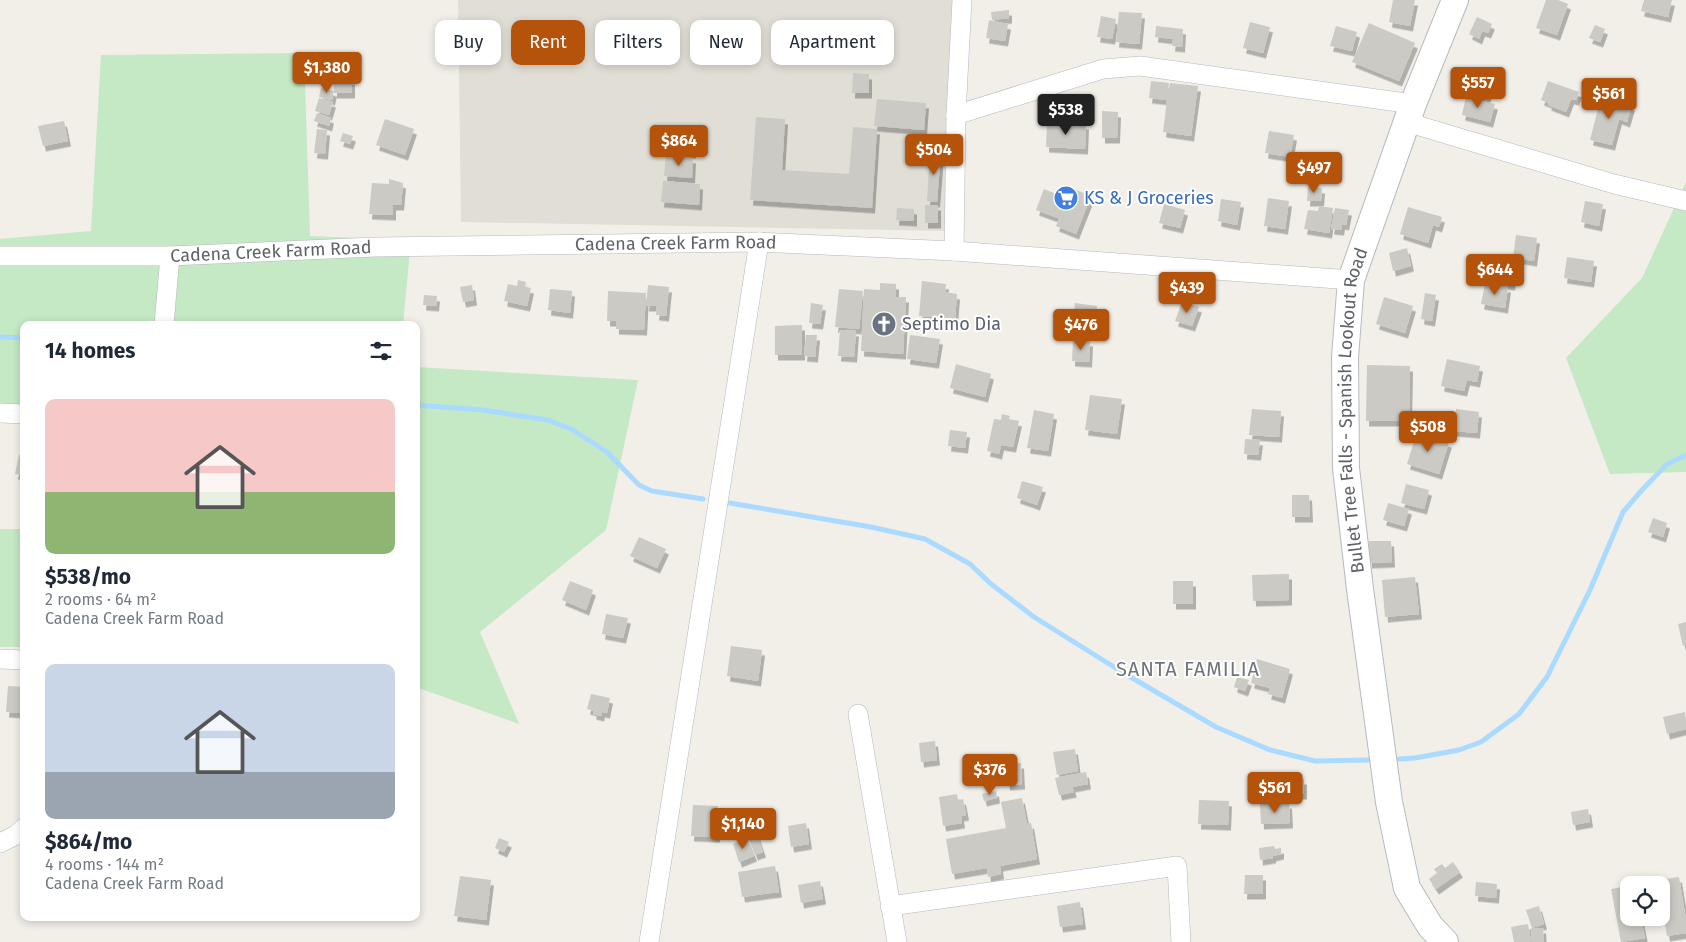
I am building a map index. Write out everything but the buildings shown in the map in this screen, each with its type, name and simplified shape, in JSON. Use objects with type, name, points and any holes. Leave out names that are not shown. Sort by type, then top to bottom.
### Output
[{"type":"main road","name":"Bullet Tree Falls - Spanish Lookout Road","points":[[1445,942],[1430,926],[1407,888],[1389,802],[1346,468],[1345,357],[1351,280],[1410,113],[1455,0]]},
{"type":"street","points":[[954,251],[956,115],[962,0]]},
{"type":"street","points":[[956,115],[1103,68],[1140,66],[1410,113],[1614,184],[1686,201]]},
{"type":"street","points":[[649,942],[759,242]]},
{"type":"street","name":"Cadena Creek Farm Road","points":[[0,256],[170,256],[375,247],[759,242],[954,251],[1351,280]]},
{"type":"street","points":[[164,321],[170,256]]},
{"type":"street","points":[[0,413],[20,414]]},
{"type":"street","points":[[0,659],[20,660]]},
{"type":"street","points":[[858,714],[897,942]]},
{"type":"street","points":[[0,843],[20,832]]},
{"type":"street","points":[[890,906],[1177,866],[1181,942]]},
{"type":"shaded area","points":[[458,0],[952,0],[946,231],[461,222],[459,65],[501,65],[501,20],[458,20]]},
{"type":"green space","points":[[304,53],[310,236],[411,240],[403,321],[20,321],[20,408],[0,408],[0,239],[91,231],[101,55]]},
{"type":"green space","points":[[1686,182],[1686,472],[1610,474],[1566,358],[1642,278]]},
{"type":"green space","points":[[420,367],[638,380],[606,530],[480,632],[519,724],[420,688]]},
{"type":"green space","points":[[0,529],[20,529],[20,647],[0,647]]},
{"type":"waterway","points":[[0,337],[20,338]]},
{"type":"waterway","points":[[420,405],[483,410],[548,420],[571,429],[607,452],[639,485],[652,491],[703,499]]},
{"type":"waterway","points":[[1399,759],[1459,750],[1481,742],[1519,714],[1547,677],[1590,590],[1623,512],[1667,464],[1686,455]]},
{"type":"waterway","points":[[730,503],[871,527],[925,539],[970,564],[991,584],[1034,617],[1122,672],[1216,727],[1270,750],[1315,761],[1368,760]]},
{"type":"place","name":"KS & J Groceries","points":[[1066,198]]},
{"type":"place","name":"Septimo Dia","points":[[884,324]]},
{"type":"district","name":"SANTA FAMILIA","points":[[1188,669]]}]
